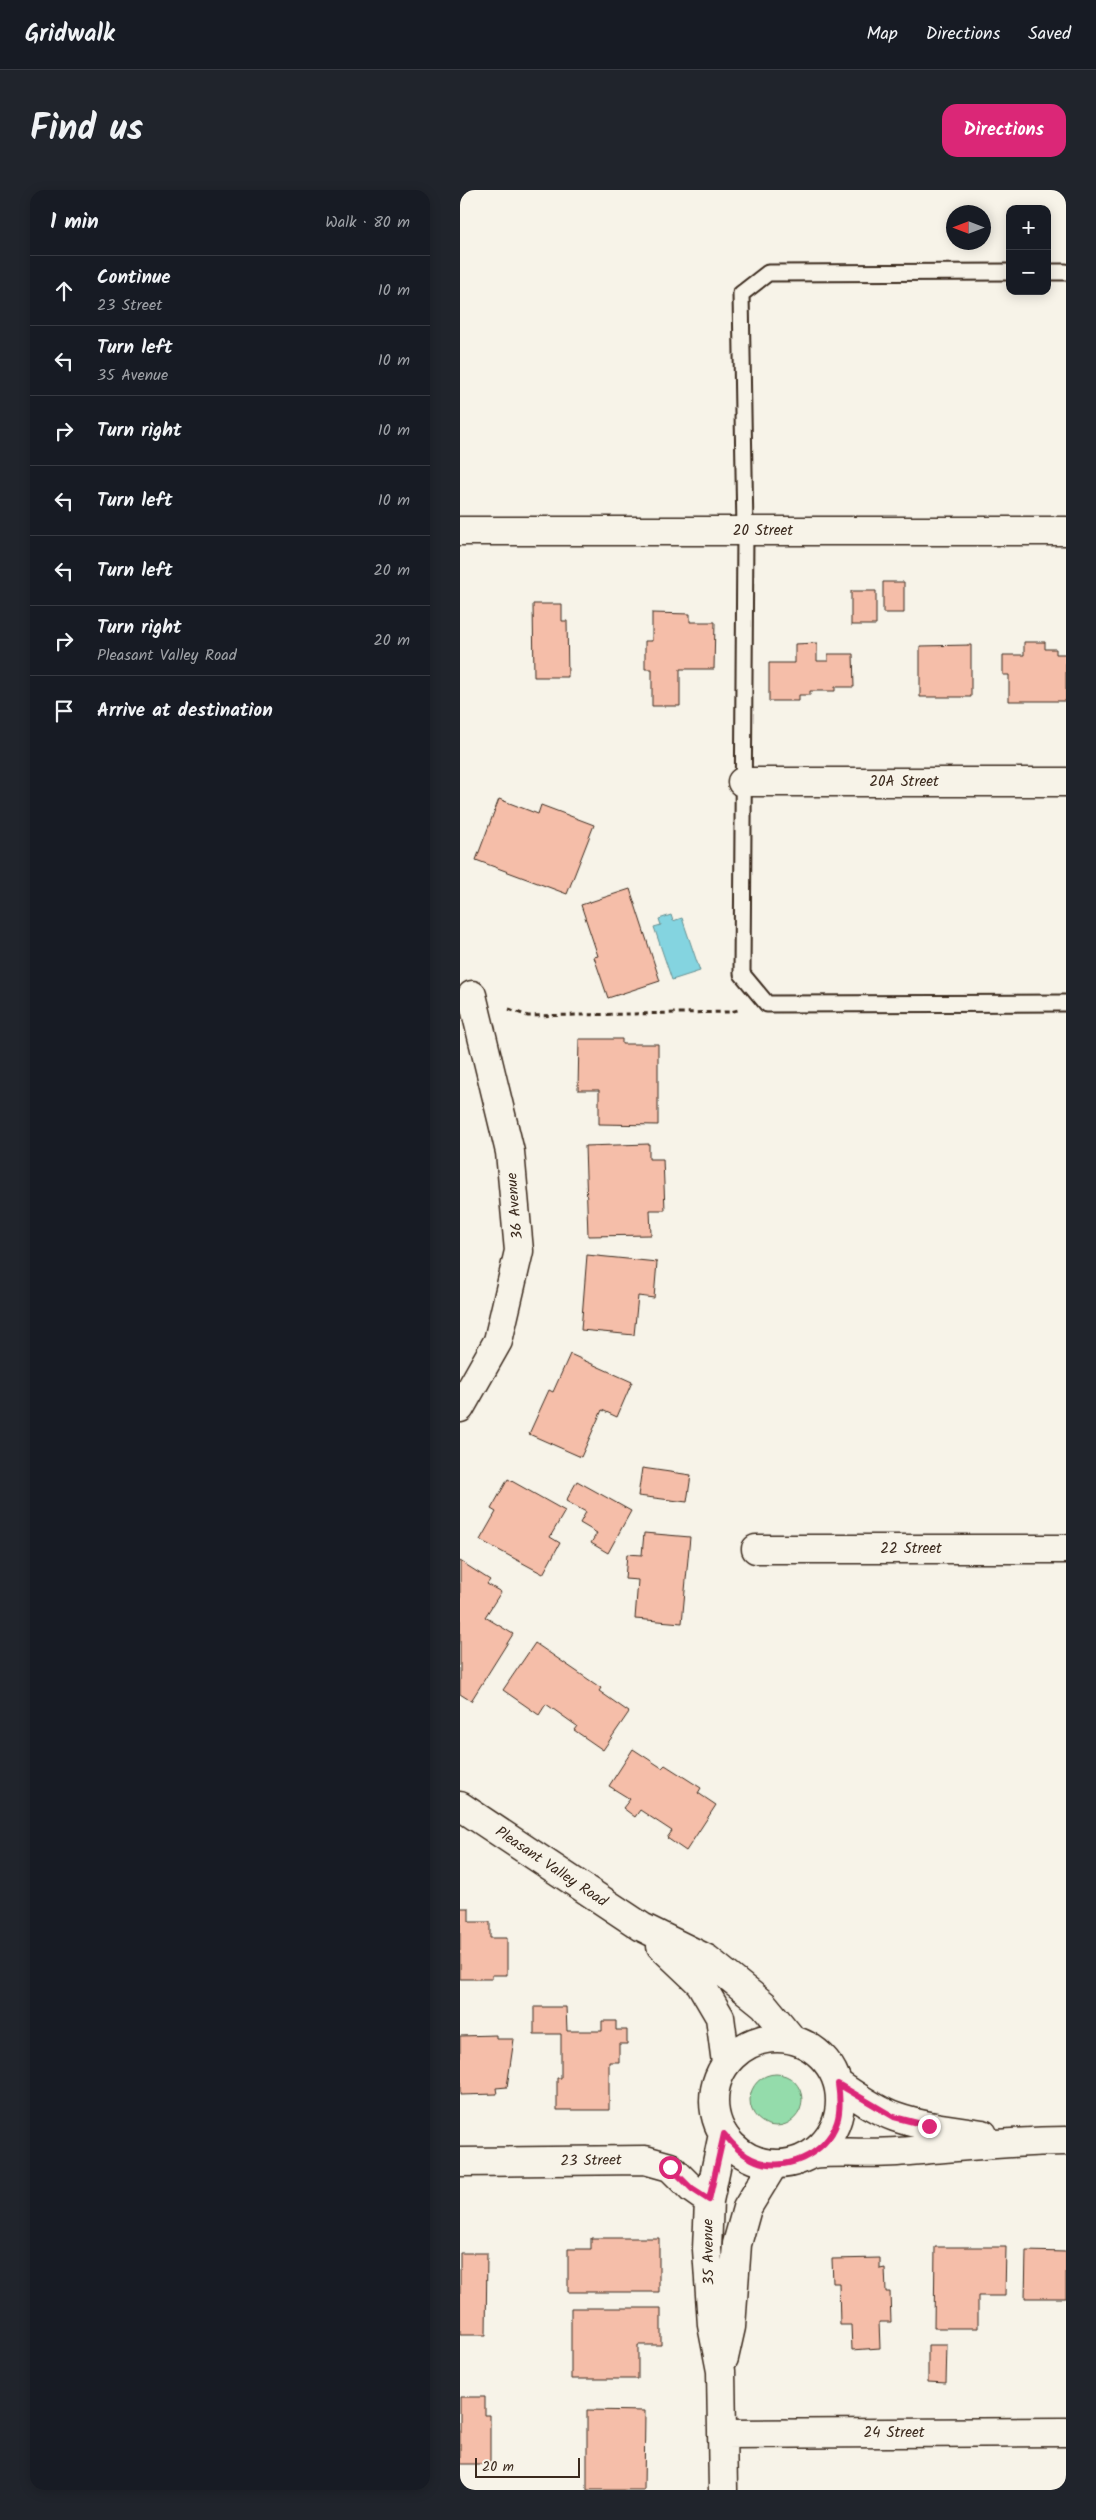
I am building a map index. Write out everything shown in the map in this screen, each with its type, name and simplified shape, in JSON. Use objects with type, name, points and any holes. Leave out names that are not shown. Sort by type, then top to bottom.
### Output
[{"type":"street","name":"20 Street","points":[[460,531],[1066,531]]},
{"type":"street","name":"20A Street","points":[[742,782],[1066,782]]},
{"type":"street","name":"36 Avenue","points":[[460,1408],[498,1341],[519,1251],[510,1152],[472,995]]},
{"type":"street","name":"22 Street","points":[[756,1550],[1066,1549]]},
{"type":"street","name":"Pleasant Valley Road","points":[[460,1806],[642,1927],[707,1959],[764,2005],[792,2039]]},
{"type":"street","name":"Pleasant Valley Road","points":[[642,1927],[700,1983],[720,2017],[726,2063]]},
{"type":"street","points":[[812,2154],[827,2140],[836,2123],[841,2104],[838,2084],[832,2069],[821,2055],[807,2045],[792,2039],[774,2038],[756,2041],[739,2050],[726,2063],[718,2080],[714,2098],[716,2117],[724,2134],[736,2149],[754,2160],[774,2164],[794,2162],[812,2154],[840,2151],[894,2152],[1029,2141],[1066,2140]]},
{"type":"street","points":[[838,2084],[894,2117],[929,2126],[1029,2141]]},
{"type":"street","name":"35 Avenue","points":[[723,2490],[721,2371],[712,2325],[707,2249],[709,2200],[724,2134]]},
{"type":"street","name":"23 Street","points":[[460,2162],[645,2160],[670,2167],[692,2189],[709,2200]]},
{"type":"street","name":"35 Avenue","points":[[721,2371],[731,2327],[737,2244],[747,2208],[774,2164]]},
{"type":"street","name":"24 Street","points":[[722,2434],[1066,2432]]},
{"type":"lane","points":[[1006,272],[768,273],[741,294],[745,531],[742,974],[766,1003],[1066,1003]]},
{"type":"lane","points":[[1051,272],[1066,272]]},
{"type":"path","points":[[472,995],[528,1016],[730,1012],[766,1003]]},
{"type":"green space","points":[[776,2074],[790,2078],[798,2086],[802,2100],[798,2114],[790,2122],[776,2126],[762,2122],[754,2114],[750,2100],[754,2086],[762,2078]]},
{"type":"water","points":[[671,915],[673,921],[682,918],[700,971],[672,980],[654,927],[661,925],[659,919]]},
{"type":"building","points":[[883,582],[904,582],[904,613],[883,613]]},
{"type":"building","points":[[851,591],[876,591],[876,625],[851,625]]},
{"type":"building","points":[[533,604],[562,604],[562,621],[567,621],[568,677],[534,677]]},
{"type":"building","points":[[652,613],[690,614],[690,622],[715,622],[714,669],[680,669],[680,706],[652,706],[652,669],[645,669],[645,641],[652,641]]},
{"type":"building","points":[[1024,642],[1045,642],[1045,649],[1056,649],[1056,654],[1066,654],[1066,701],[1009,701],[1009,675],[1003,675],[1003,655],[1024,655]]},
{"type":"building","points":[[817,643],[817,661],[828,661],[828,654],[853,654],[854,687],[835,687],[835,691],[810,691],[810,695],[799,695],[799,701],[769,701],[769,663],[795,663],[795,644]]},
{"type":"building","points":[[971,645],[971,697],[920,697],[920,646]]},
{"type":"building","points":[[499,799],[538,814],[541,805],[594,825],[567,894],[476,860]]},
{"type":"building","points":[[630,889],[660,981],[608,998],[594,957],[598,956],[581,905]]},
{"type":"building","points":[[579,1039],[622,1039],[622,1044],[658,1044],[658,1125],[599,1124],[599,1090],[578,1090]]},
{"type":"building","points":[[649,1144],[649,1159],[663,1159],[665,1210],[650,1210],[651,1235],[588,1236],[585,1146]]},
{"type":"building","points":[[587,1255],[657,1262],[654,1298],[638,1296],[634,1335],[581,1330]]},
{"type":"building","points":[[570,1354],[632,1382],[617,1417],[602,1410],[581,1457],[529,1434],[549,1390],[553,1392]]},
{"type":"building","points":[[642,1468],[691,1475],[687,1502],[638,1496]]},
{"type":"building","points":[[508,1479],[565,1511],[550,1537],[560,1543],[543,1574],[480,1540],[496,1512],[491,1509]]},
{"type":"building","points":[[577,1481],[631,1511],[608,1553],[591,1543],[597,1533],[580,1523],[586,1512],[566,1501]]},
{"type":"building","points":[[644,1533],[690,1537],[682,1623],[635,1619],[638,1580],[625,1579],[627,1554],[642,1555]]},
{"type":"building","points":[[460,1561],[490,1580],[487,1584],[501,1592],[485,1617],[513,1634],[471,1701],[460,1694]]},
{"type":"building","points":[[535,1643],[601,1688],[599,1691],[629,1712],[603,1750],[574,1730],[577,1726],[546,1704],[539,1715],[503,1690]]},
{"type":"building","points":[[633,1749],[662,1768],[665,1765],[701,1788],[698,1793],[716,1805],[686,1851],[667,1838],[672,1831],[640,1810],[635,1817],[623,1808],[630,1799],[609,1786]]},
{"type":"building","points":[[460,1908],[469,1908],[469,1922],[490,1922],[490,1938],[507,1938],[507,1975],[492,1975],[492,1979],[460,1979]]},
{"type":"building","points":[[534,2007],[566,2007],[567,2031],[602,2031],[602,2021],[616,2021],[616,2030],[627,2030],[627,2044],[619,2044],[619,2062],[609,2062],[609,2110],[557,2110],[557,2078],[561,2078],[561,2034],[534,2034]]},
{"type":"building","points":[[496,2035],[496,2039],[514,2039],[507,2087],[496,2088],[497,2094],[460,2095],[460,2036]]},
{"type":"building","points":[[591,2238],[659,2238],[659,2292],[568,2292],[568,2249],[591,2249]]},
{"type":"building","points":[[935,2247],[1006,2247],[1005,2296],[978,2296],[978,2328],[934,2328]]},
{"type":"building","points":[[1026,2251],[1066,2252],[1066,2298],[1025,2298]]},
{"type":"building","points":[[460,2253],[487,2253],[486,2335],[460,2335]]},
{"type":"building","points":[[880,2258],[880,2269],[885,2268],[886,2292],[890,2292],[891,2322],[879,2322],[880,2348],[852,2350],[851,2325],[840,2325],[839,2283],[833,2283],[832,2259]]},
{"type":"building","points":[[571,2308],[661,2308],[661,2345],[638,2345],[638,2379],[571,2379]]},
{"type":"building","points":[[928,2345],[947,2345],[946,2383],[928,2382]]},
{"type":"building","points":[[460,2397],[485,2397],[485,2415],[490,2415],[490,2464],[460,2464]]},
{"type":"building","points":[[587,2410],[645,2411],[644,2490],[587,2490]]},
{"type":"route","points":[[670,2167],[692,2189],[709,2200],[724,2134],[736,2149],[754,2160],[774,2164],[794,2162],[812,2154],[827,2140],[836,2123],[841,2104],[838,2084],[894,2117],[929,2126]]}]
